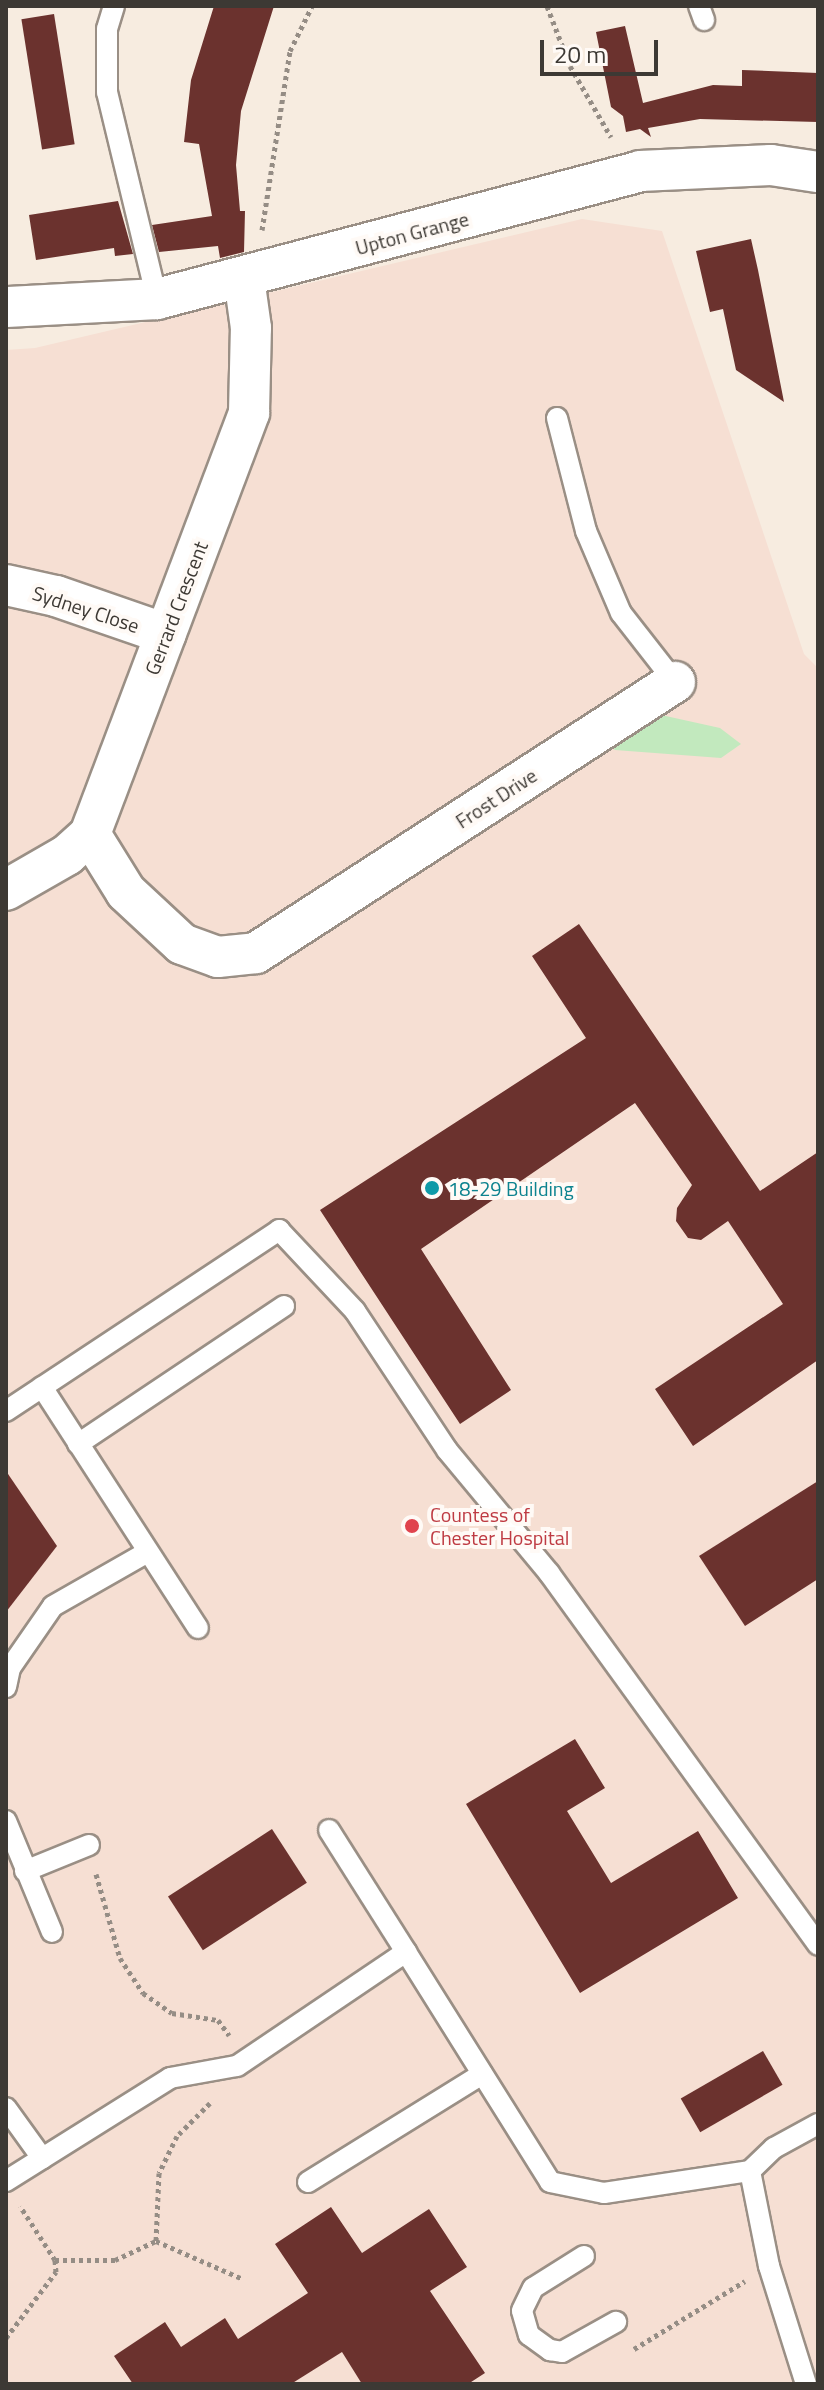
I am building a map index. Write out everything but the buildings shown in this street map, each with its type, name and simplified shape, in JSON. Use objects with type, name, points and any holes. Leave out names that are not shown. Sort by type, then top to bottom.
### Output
[{"type":"street","name":"Upton Grange","points":[[6,307],[157,299],[250,277],[640,171],[771,165],[818,172]]},
{"type":"street","name":"Gerrard Crescent","points":[[6,890],[67,855],[90,834],[249,413],[250,277]]},
{"type":"street","name":"Sydney Close","points":[[6,585],[56,596],[166,634]]},
{"type":"street","name":"Frost Drive","points":[[90,834],[126,892],[182,944],[218,957],[256,953],[675,682]]},
{"type":"lane","points":[[114,6],[107,29],[107,92],[157,299]]},
{"type":"lane","name":"Frost Drive","points":[[557,418],[586,531],[621,613],[675,682]]},
{"type":"lane","points":[[6,1411],[279,1230],[355,1311],[447,1450],[549,1573],[818,1945]]},
{"type":"lane","points":[[78,1444],[284,1306]]},
{"type":"lane","points":[[42,1387],[146,1553],[198,1628]]},
{"type":"lane","points":[[6,1687],[10,1668],[53,1606],[146,1553]]},
{"type":"lane","points":[[6,1821],[52,1932]]},
{"type":"lane","points":[[329,1830],[550,2182],[604,2193],[750,2171],[774,2148],[818,2124]]},
{"type":"lane","points":[[25,1871],[89,1845]]},
{"type":"lane","points":[[10,2190],[42,2158],[170,2078],[237,2066],[406,1952]]},
{"type":"lane","points":[[308,2182],[482,2074]]},
{"type":"lane","points":[[6,2108],[42,2158]]},
{"type":"lane","points":[[750,2171],[769,2266],[806,2384]]},
{"type":"lane","points":[[584,2256],[533,2288],[522,2311],[529,2335],[550,2350],[562,2352],[575,2349],[616,2322]]},
{"type":"path","points":[[250,277],[290,51],[312,6]]},
{"type":"path","points":[[547,6],[570,66],[603,128],[640,171]]},
{"type":"path","points":[[6,2338],[56,2272],[55,2260],[10,2190]]},
{"type":"path","points":[[55,2260],[115,2260],[156,2241]]},
{"type":"path","points":[[633,2349],[769,2266]]},
{"type":"shaded area","name":"Countess of Chester Hospital","points":[[582,219],[662,231],[804,654],[818,668],[818,2384],[6,2384],[6,350],[35,348]]},
{"type":"green space","points":[[616,705],[720,728],[741,744],[721,758],[615,750],[589,729],[586,715]]},
{"type":"place","name":"18-29 Building","points":[[432,1188]]},
{"type":"place","name":"Countess of Chester Hospital","points":[[412,1526]]}]
